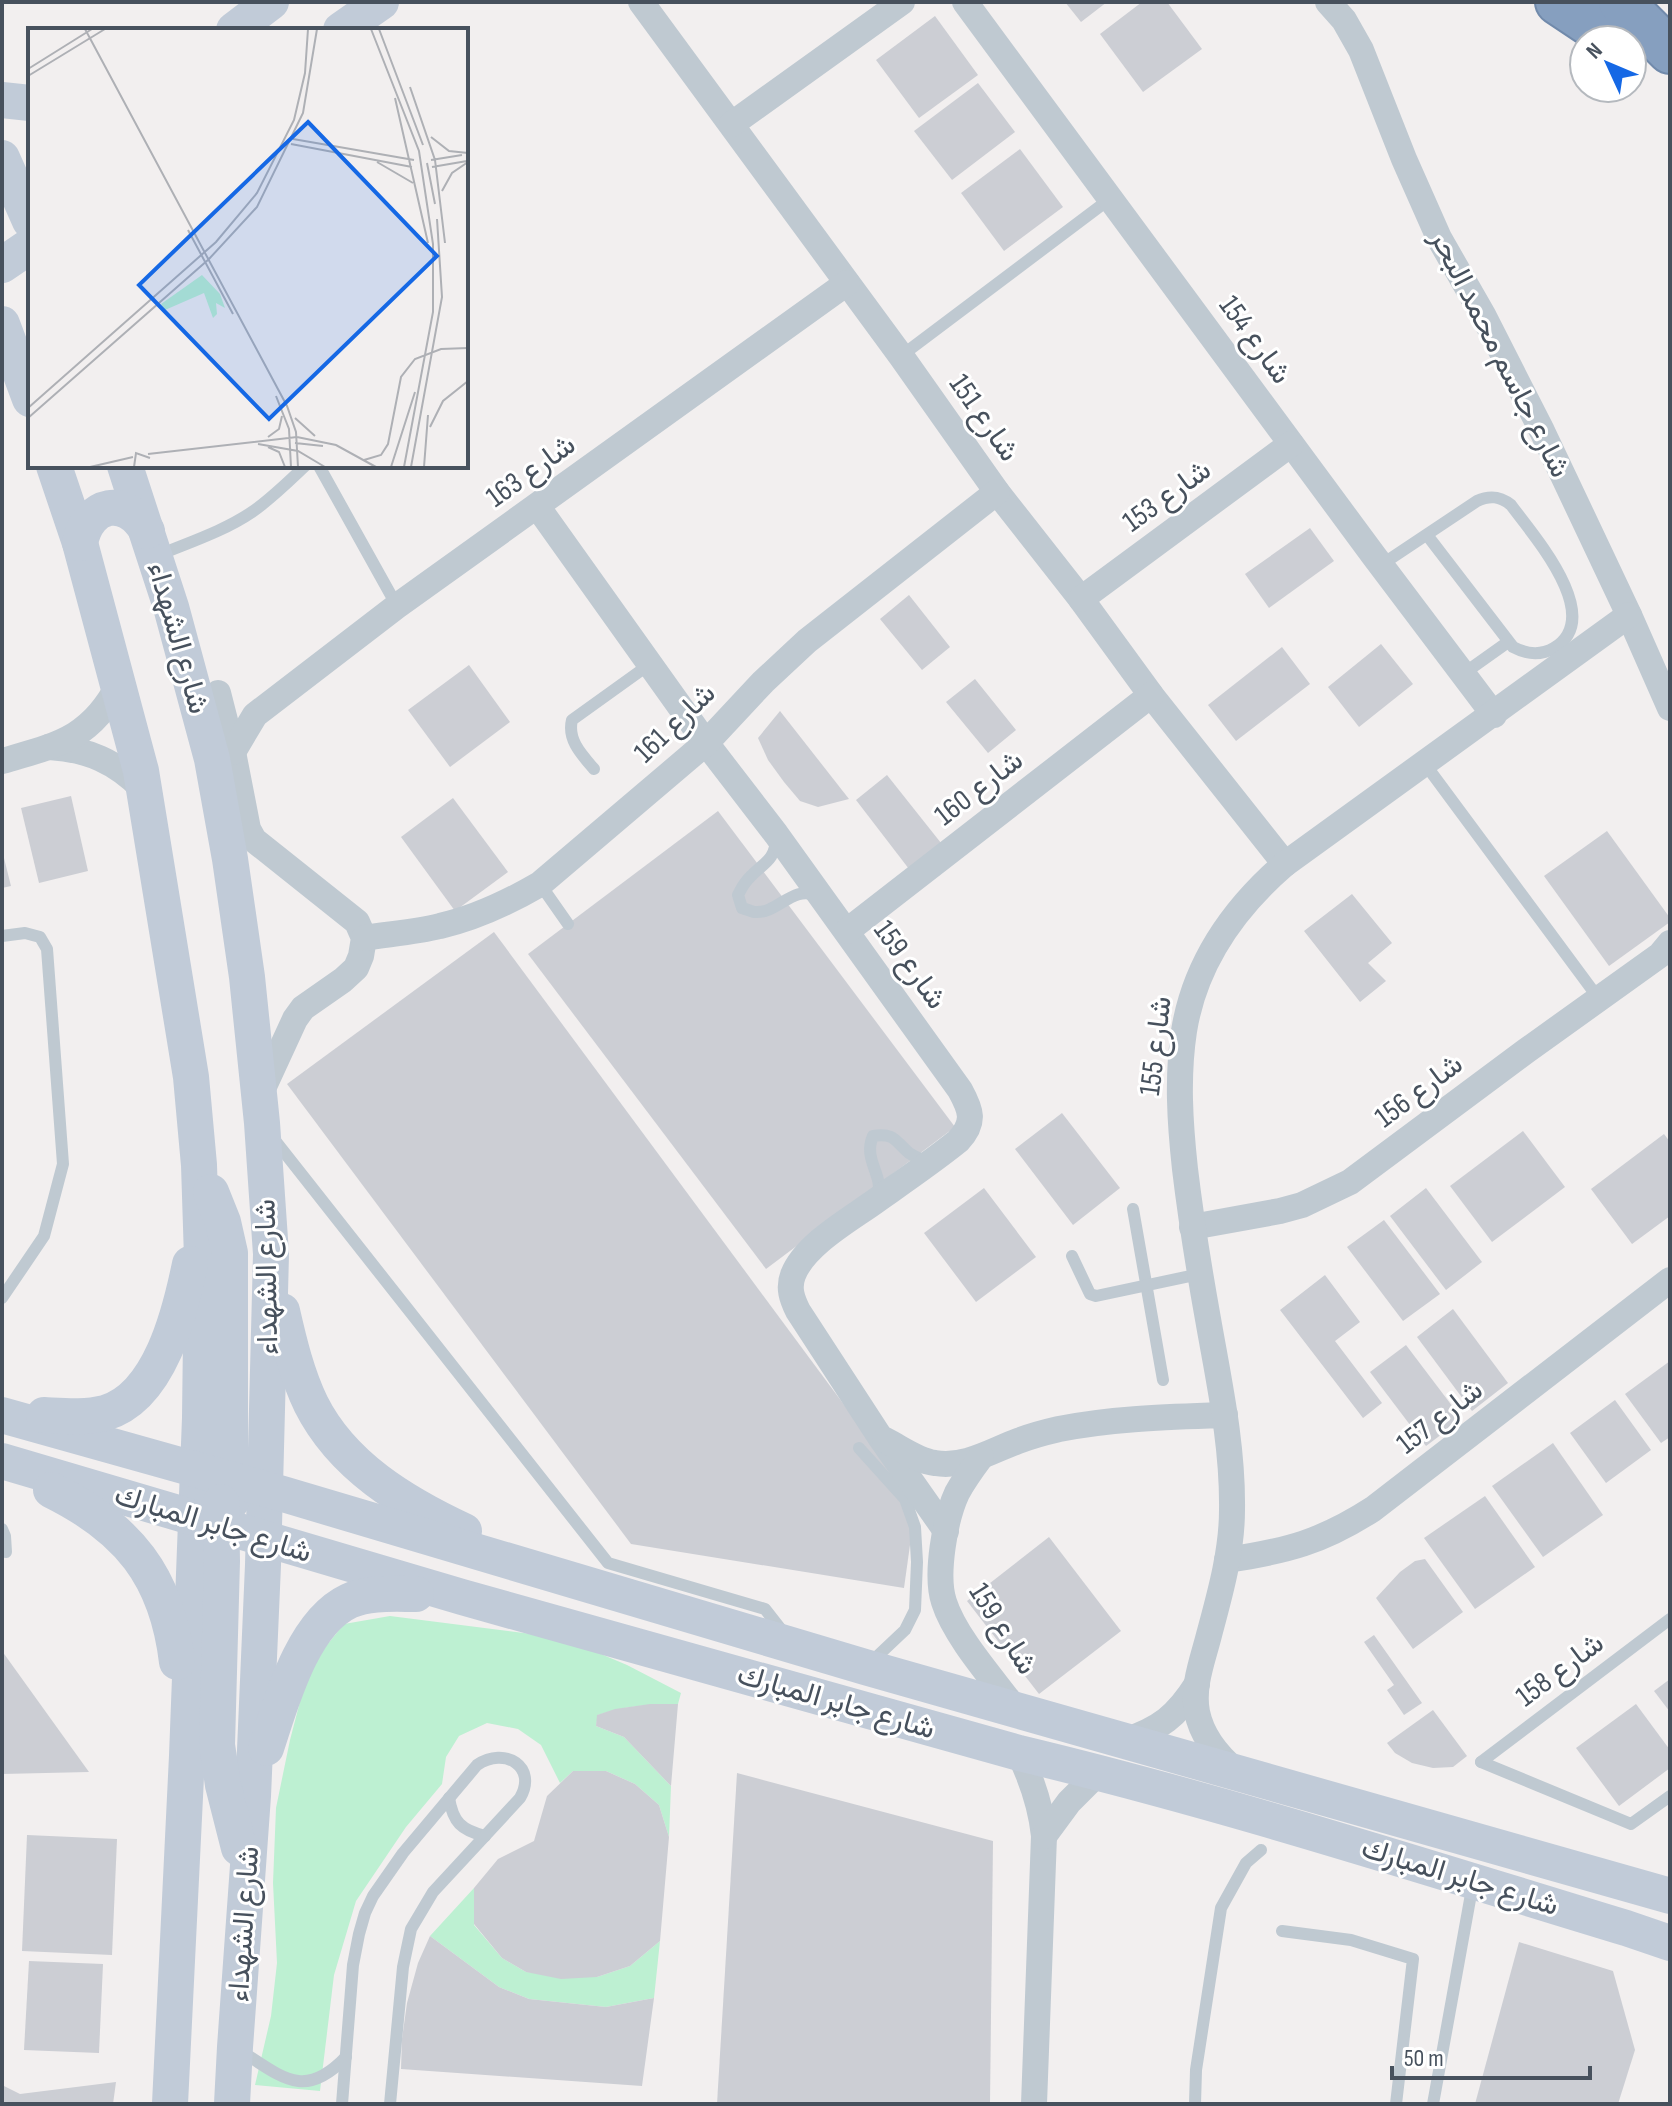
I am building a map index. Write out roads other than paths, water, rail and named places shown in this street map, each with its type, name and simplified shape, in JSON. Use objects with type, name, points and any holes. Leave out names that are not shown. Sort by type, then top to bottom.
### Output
[{"type":"highway","points":[[1558,2],[1591,24]]},
{"type":"highway","points":[[1621,2],[1670,51]]},
{"type":"highway","points":[[1648,63],[1670,77]]},
{"type":"main road","points":[[344,28],[381,2]]},
{"type":"main road","points":[[237,28],[269,3]]},
{"type":"main road","points":[[2,100],[28,103]]},
{"type":"main road","points":[[2,158],[20,200]]},
{"type":"main road","points":[[2,265],[28,247]]},
{"type":"main road","points":[[2,324],[28,394]]},
{"type":"main road","points":[[55,468],[80,543],[141,771],[191,1077],[199,1180],[202,1339],[213,1475],[236,1517],[246,1529],[264,1539]]},
{"type":"main road","name":"شارع الشهداء","points":[[126,468],[187,663],[212,759],[247,977],[271,1254],[264,1539],[253,1796],[232,2104]]},
{"type":"main road","points":[[80,543],[90,517],[116,507],[140,519],[151,544]]},
{"type":"main road","points":[[2,1413],[96,1414],[117,1408],[145,1385],[162,1355],[185,1288],[199,1180]]},
{"type":"main road","points":[[271,1254],[282,1313],[303,1386],[321,1421],[348,1456],[372,1477],[426,1512],[585,1572]]},
{"type":"main road","name":"شارع جابر المبارك","points":[[2,1413],[213,1475],[585,1572],[793,1646],[1670,1896]]},
{"type":"main road","name":"شارع جابر المبارك","points":[[2,1461],[462,1597],[1270,1820],[1670,1943]]},
{"type":"main road","points":[[2,1468],[91,1512],[126,1540],[143,1561],[171,1627],[187,1756]]},
{"type":"main road","points":[[170,2104],[187,1756],[209,1522],[221,1503],[219,1493],[209,1479],[213,1475]]},
{"type":"main road","points":[[209,1522],[217,1745],[226,1800],[247,1884]]},
{"type":"main road","points":[[253,1796],[296,1667],[311,1637],[328,1617],[351,1600],[372,1595],[462,1597]]},
{"type":"main road","points":[[1626,1928],[1670,1954]]},
{"type":"street","name":"شارع 151","points":[[641,2],[997,492],[1151,695],[1285,864]]},
{"type":"street","points":[[732,124],[902,2]]},
{"type":"street","name":"شارع 154","points":[[965,2],[1494,715]]},
{"type":"street","name":"شارع جاسم محمد البحر","points":[[1328,2],[1344,20],[1361,50],[1439,238],[1483,315],[1542,431],[1670,708]]},
{"type":"street","name":"شارع 163","points":[[233,752],[255,715],[397,606],[847,283]]},
{"type":"street","name":"شارع 153","points":[[1081,599],[1291,444]]},
{"type":"street","name":"شارع 161","points":[[364,938],[440,926],[480,914],[540,884],[706,743],[763,682],[807,641],[997,492]]},
{"type":"street","name":"شارع 159","points":[[537,506],[706,743],[847,931],[960,1090],[970,1109],[967,1131],[958,1141],[830,1234],[809,1253],[793,1275],[791,1291],[798,1311],[870,1443],[946,1531]]},
{"type":"street","name":"شارع 155","points":[[1239,1773],[1219,1756],[1204,1735],[1197,1710],[1197,1684],[1227,1560],[1232,1510],[1225,1415],[1192,1227],[1179,1102],[1180,1063],[1191,1001],[1200,975],[1223,931],[1241,907],[1285,864],[1629,615]]},
{"type":"street","points":[[187,663],[218,693],[255,715]]},
{"type":"street","points":[[2,761],[49,747],[78,733],[102,712],[119,684]]},
{"type":"street","points":[[218,693],[248,829],[254,840],[357,922],[364,938],[356,968],[303,1008],[295,1019],[260,1110]]},
{"type":"street","name":"شارع 160","points":[[847,931],[1151,695]]},
{"type":"street","points":[[49,747],[67,748],[101,758],[116,766],[143,789]]},
{"type":"street","name":"شارع 156","points":[[1192,1227],[1291,1208],[1350,1182],[1514,1059],[1599,999],[1667,957]]},
{"type":"street","name":"شارع 157","points":[[1227,1560],[1273,1553],[1316,1541],[1350,1524],[1670,1280]]},
{"type":"street","name":"شارع 159","points":[[870,1443],[935,1463],[955,1464],[1059,1429],[1130,1419],[1225,1415]]},
{"type":"street","name":"شارع 159","points":[[981,1457],[956,1496],[946,1531],[940,1582],[948,1613],[1016,1710]]},
{"type":"street","name":"شارع 155","points":[[1124,1741],[1168,1721],[1185,1704],[1197,1684]]},
{"type":"street","points":[[1019,1753],[1036,1793],[1044,1836],[1034,2104]]},
{"type":"street","points":[[1044,1836],[1069,1802],[1099,1772]]},
{"type":"lane","points":[[901,356],[1111,198]]},
{"type":"lane","points":[[151,544],[206,536],[250,514],[303,468]]},
{"type":"lane","points":[[320,468],[397,606]]},
{"type":"lane","points":[[1381,565],[1477,501],[1496,497],[1511,505],[1559,570],[1573,612],[1568,634],[1552,649],[1532,654],[1513,647],[1427,535]]},
{"type":"lane","points":[[1463,674],[1508,642]]},
{"type":"lane","points":[[594,769],[578,751],[570,725],[572,720],[650,664]]},
{"type":"lane","points":[[1425,764],[1599,999]]},
{"type":"lane","points":[[776,834],[776,849],[768,862],[745,882],[738,895],[742,908],[754,912],[768,910],[794,894],[810,892],[823,899]]},
{"type":"lane","points":[[540,884],[568,924]]},
{"type":"lane","points":[[2,936],[25,933],[40,937],[47,949],[63,1164],[44,1236],[2,1298]]},
{"type":"lane","points":[[260,1110],[585,1572]]},
{"type":"lane","points":[[879,1199],[878,1175],[869,1157],[873,1136],[885,1135],[898,1140],[910,1154],[929,1162]]},
{"type":"lane","points":[[1133,1209],[1163,1380]]},
{"type":"lane","points":[[1072,1256],[1090,1294],[1096,1296],[1200,1274]]},
{"type":"lane","points":[[865,1667],[905,1630],[915,1610],[917,1562],[915,1527],[905,1499],[870,1443]]},
{"type":"lane","points":[[2,1529],[6,1552]]},
{"type":"lane","name":"شارع 158","points":[[1667,1803],[1631,1824],[1481,1762],[1670,1619]]},
{"type":"lane","points":[[342,2104],[353,1965],[365,1913],[373,1896],[403,1853],[477,1765],[487,1758],[499,1756],[510,1759],[525,1777],[525,1789],[512,1808],[433,1892],[411,1929],[403,1967],[390,2104]]},
{"type":"lane","points":[[449,1798],[451,1812],[459,1824],[471,1833],[485,1836]]},
{"type":"lane","points":[[1195,2104],[1196,2070],[1221,1908],[1246,1863],[1261,1850]]},
{"type":"lane","points":[[1433,2104],[1474,1882]]},
{"type":"lane","points":[[1282,1931],[1351,1940],[1413,1959],[1396,2104]]},
{"type":"lane","points":[[235,2047],[290,2080],[315,2080],[326,2075],[346,2057]]}]
